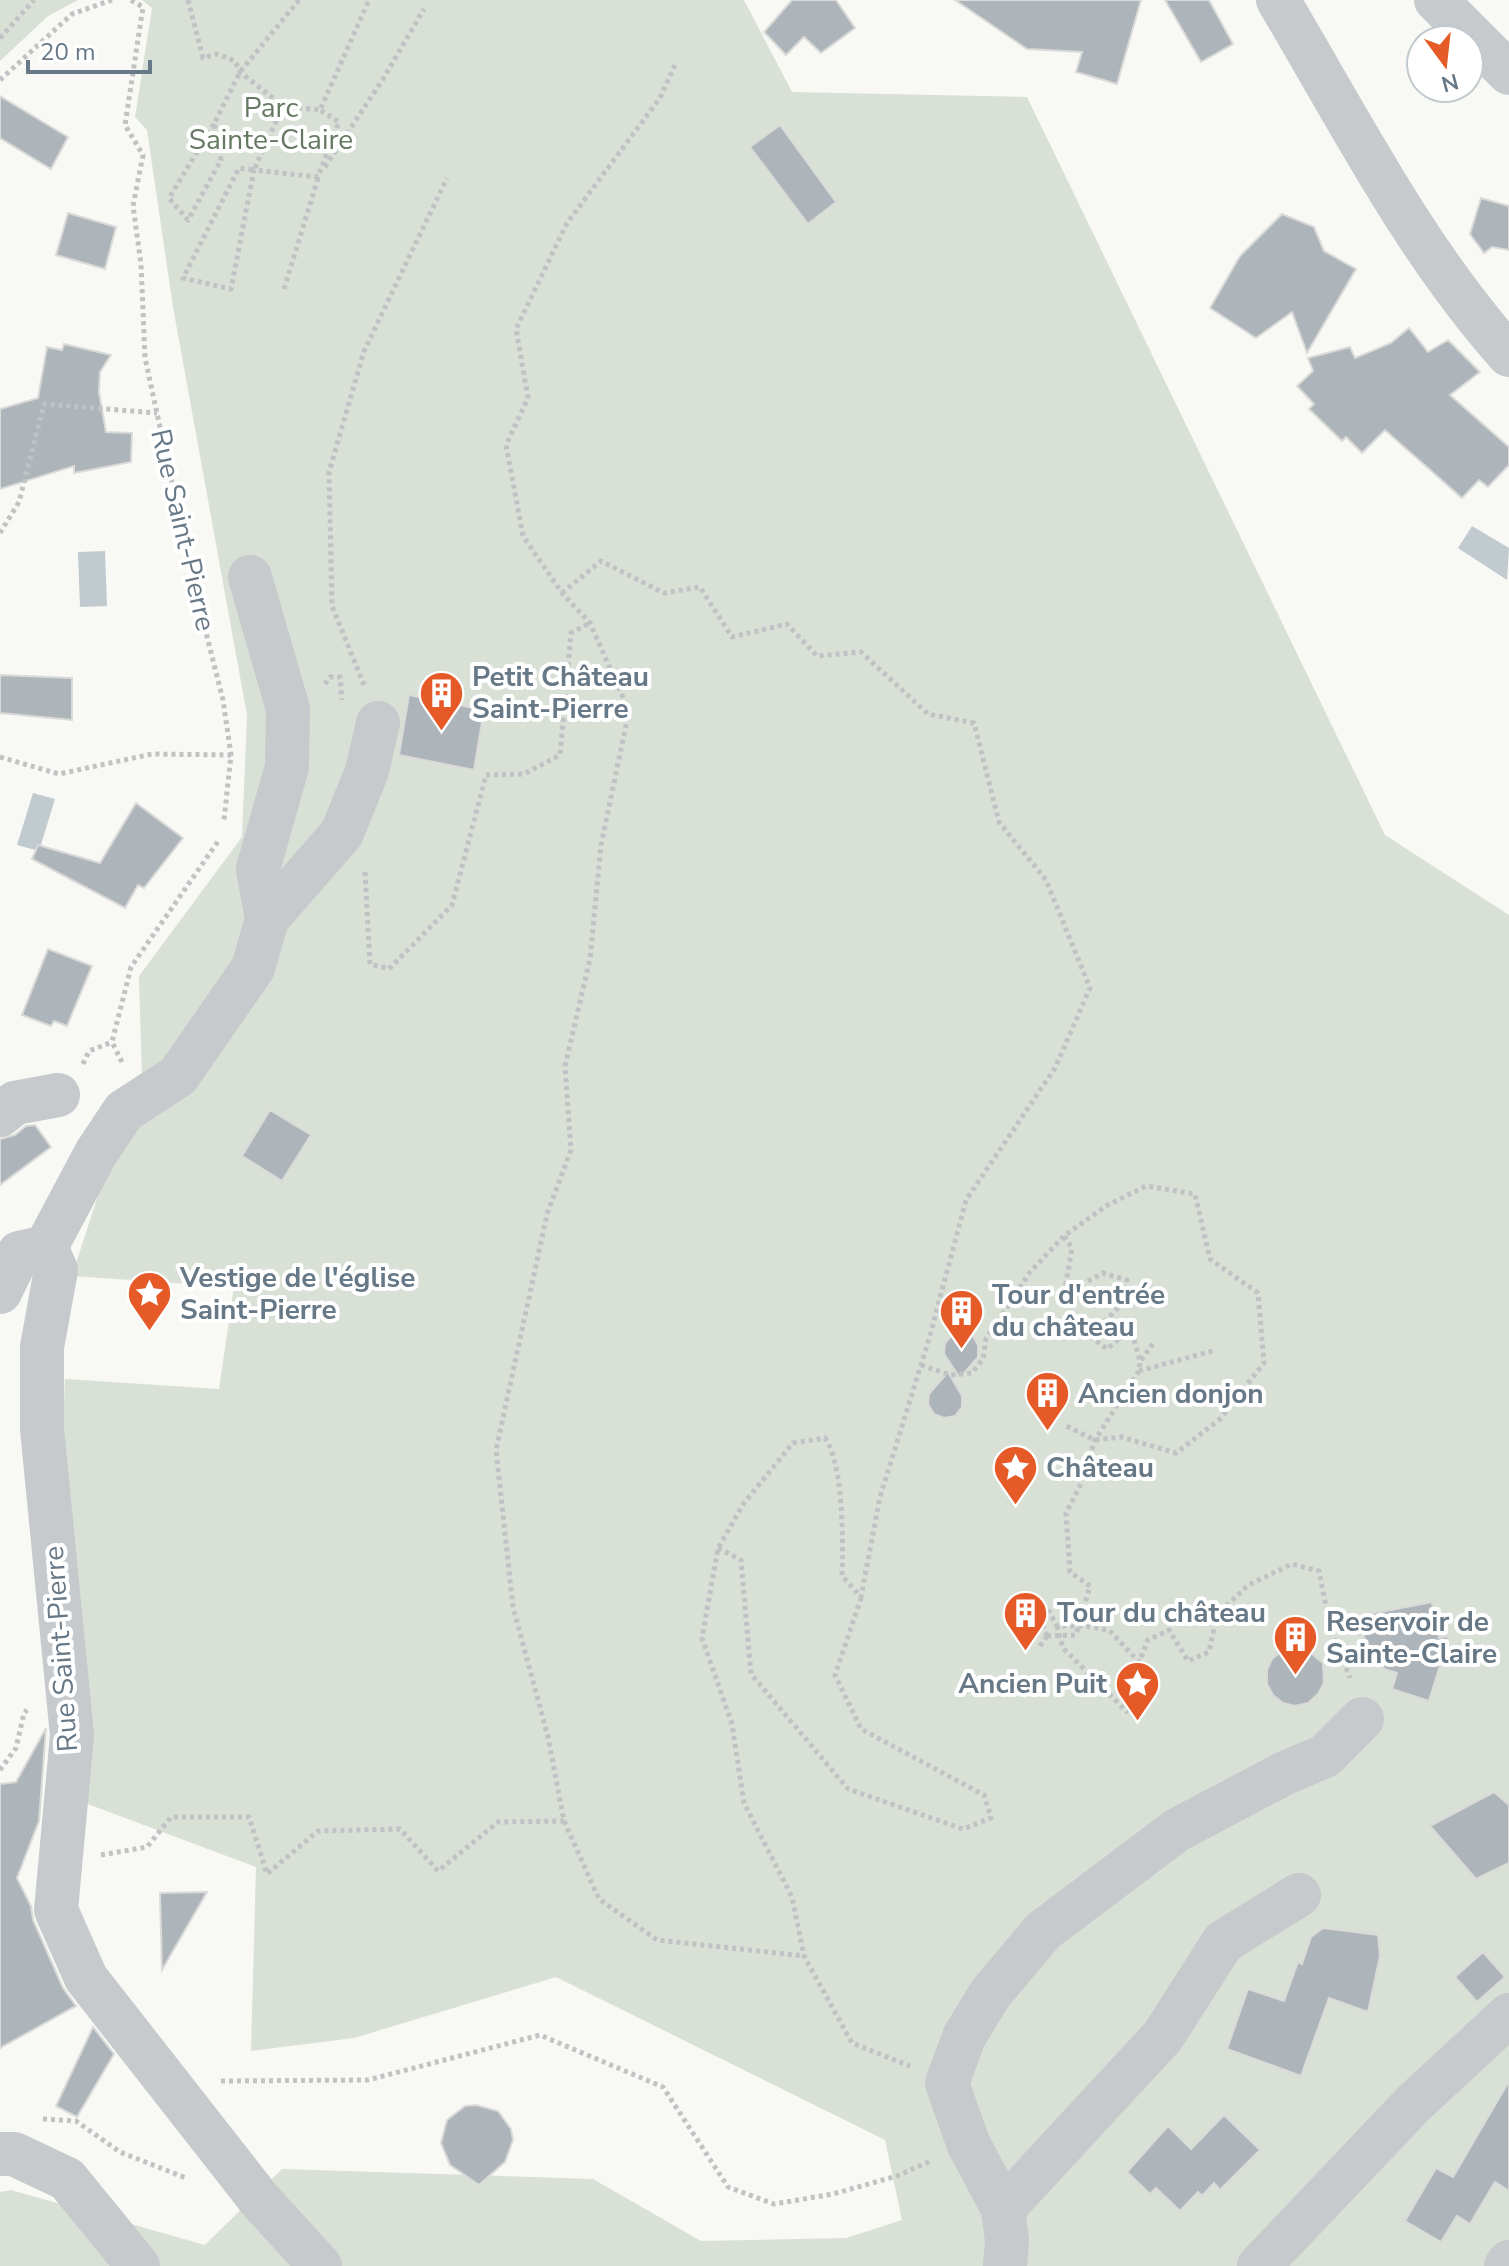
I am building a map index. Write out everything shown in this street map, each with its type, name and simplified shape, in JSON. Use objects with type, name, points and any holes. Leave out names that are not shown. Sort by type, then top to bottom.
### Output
[{"type":"street","points":[[1278,0],[1422,243],[1475,316],[1509,355]]},
{"type":"street","points":[[1436,0],[1509,73]]},
{"type":"street","points":[[250,577],[288,709],[287,767],[258,869],[267,919]]},
{"type":"street","points":[[0,1292],[19,1253],[46,1247],[96,1153],[124,1111],[178,1076],[253,968],[267,919],[342,833],[367,771],[378,723]]},
{"type":"street","points":[[0,1115],[15,1103],[58,1095]]},
{"type":"street","name":"Rue Saint-Pierre","points":[[46,1247],[56,1270],[42,1347],[42,1429],[72,1735],[56,1910],[86,1978],[259,2199],[320,2266]]},
{"type":"street","points":[[1005,2266],[1007,2241],[1003,2209],[968,2143],[947,2083],[964,2037],[990,1994],[1043,1931],[1177,1830],[1285,1773],[1325,1756],[1355,1704]]},
{"type":"street","points":[[1003,2209],[1163,2036],[1223,1942],[1299,1895]]},
{"type":"street","points":[[1259,2266],[1413,2104],[1509,2015]]},
{"type":"street","points":[[0,2154],[14,2154],[67,2179],[138,2266]]},
{"type":"path","points":[[0,38],[34,0]]},
{"type":"path","points":[[0,80],[72,14],[112,0]]},
{"type":"path","name":"Rue Saint-Pierre","points":[[131,0],[143,7],[125,125],[143,155],[133,206],[141,264],[145,358],[196,593],[223,700],[231,755],[224,822]]},
{"type":"path","points":[[188,0],[203,58],[217,54],[235,61],[240,72],[283,106],[320,110],[339,122],[318,177],[284,289]]},
{"type":"path","points":[[214,124],[221,160],[188,220],[169,198],[214,124],[240,72],[299,0]]},
{"type":"path","points":[[320,110],[369,0]]},
{"type":"path","points":[[318,177],[383,79],[424,9]]},
{"type":"path","points":[[675,65],[660,98],[567,223],[516,329],[528,398],[506,445],[523,536],[562,593],[590,623],[629,711],[601,845],[590,959],[565,1066],[571,1150],[547,1214],[496,1450],[513,1607],[548,1737],[564,1821],[599,1899],[657,1940],[804,1956]]},
{"type":"path","points":[[283,106],[254,170],[231,289],[183,278],[239,168],[254,170],[318,177]]},
{"type":"path","points":[[378,723],[332,606],[329,472],[364,351],[447,178]]},
{"type":"path","points":[[0,533],[19,502],[44,404],[157,413]]},
{"type":"path","points":[[562,593],[601,561],[664,593],[700,587],[732,637],[787,624],[817,656],[861,652],[928,714],[974,723],[999,822],[1046,880],[1090,988],[1055,1068],[966,1200],[921,1365],[880,1497],[861,1597],[835,1675],[861,1729],[984,1795],[991,1818],[963,1829],[848,1789],[751,1674],[741,1560],[718,1548]]},
{"type":"path","points":[[342,833],[363,850],[370,964],[389,969],[452,905],[486,775],[524,774],[560,755],[571,633],[590,623]]},
{"type":"path","points":[[0,757],[59,774],[152,754],[231,755]]},
{"type":"path","points":[[112,1042],[131,967],[223,835]]},
{"type":"path","points":[[921,1365],[950,1375],[972,1373],[983,1359],[986,1339],[1030,1272],[1064,1236],[1106,1206],[1146,1186],[1195,1194],[1210,1259],[1258,1293],[1264,1363],[1220,1419],[1176,1453],[1121,1437],[1095,1440],[1064,1425]]},
{"type":"path","points":[[1047,1636],[1076,1635],[1090,1586],[1070,1572],[1066,1513],[1081,1484],[1095,1440],[1139,1371],[1140,1361],[1131,1329],[1107,1349],[1090,1336],[1122,1304],[1127,1280],[1103,1273],[1064,1294],[1072,1248],[1064,1236]]},
{"type":"path","points":[[1140,1361],[1155,1341]]},
{"type":"path","points":[[1139,1371],[1216,1350]]},
{"type":"path","points":[[861,1597],[842,1576],[843,1535],[834,1451],[825,1438],[793,1443],[744,1503],[718,1548],[702,1638],[732,1724],[744,1803],[792,1897],[804,1956],[852,2043],[947,2083]]},
{"type":"path","points":[[1057,1626],[1109,1630],[1139,1662],[1148,1640],[1169,1630],[1188,1661],[1209,1652],[1217,1615],[1248,1585],[1292,1564],[1319,1571],[1331,1631],[1350,1677],[1355,1704]]},
{"type":"path","points":[[1047,1636],[1037,1610],[1047,1608],[1057,1626],[1063,1648],[1128,1713]]},
{"type":"path","points":[[1040,1646],[1047,1636]]},
{"type":"path","points":[[86,1857],[147,1847],[171,1817],[249,1817],[267,1874],[318,1831],[400,1829],[438,1871],[498,1822],[564,1821]]},
{"type":"path","points":[[168,2083],[368,2080],[540,2035],[663,2087],[728,2187],[774,2204],[833,2194],[897,2176],[968,2143]]},
{"type":"path","points":[[30,2118],[76,2121],[120,2152],[194,2182]]},
{"type":"green space","points":[[0,0],[78,0],[48,16],[0,61]]},
{"type":"green space","name":"Parc Sainte-Claire","points":[[142,0],[744,0],[792,92],[1027,97],[1385,835],[1509,915],[1509,2266],[0,2266],[0,2192],[11,2190],[205,2245],[282,2169],[593,2179],[701,2241],[846,2238],[902,2220],[885,2140],[556,1977],[354,2038],[251,2051],[256,1867],[85,1803],[63,1428],[65,1379],[219,1389],[234,1287],[72,1276],[113,1149],[143,1114],[139,976],[242,837],[247,715],[173,307],[147,130],[135,117],[152,8]]},
{"type":"shaded area","points":[[1472,526],[1509,548],[1507,580],[1458,548]]},
{"type":"shaded area","points":[[105,551],[107,606],[80,607],[78,552]]},
{"type":"shaded area","points":[[33,793],[55,799],[39,851],[17,845]]},
{"type":"building","points":[[792,0],[836,0],[855,28],[821,53],[804,37],[786,55],[764,32]]},
{"type":"building","points":[[955,0],[1141,0],[1117,84],[1076,72],[1082,52],[1027,49]]},
{"type":"building","points":[[1165,0],[1209,0],[1233,44],[1201,62]]},
{"type":"building","points":[[0,96],[68,137],[51,169],[0,138]]},
{"type":"building","points":[[780,125],[836,202],[808,224],[750,147]]},
{"type":"building","points":[[1481,198],[1509,206],[1509,250],[1492,247],[1484,253],[1470,234]]},
{"type":"building","points":[[68,213],[116,227],[105,269],[56,255]]},
{"type":"building","points":[[1282,214],[1314,227],[1324,251],[1356,269],[1307,353],[1292,312],[1256,338],[1210,308],[1240,256]]},
{"type":"building","points":[[1409,328],[1428,352],[1448,340],[1480,372],[1450,395],[1509,447],[1509,465],[1488,487],[1479,480],[1462,498],[1385,430],[1362,453],[1346,437],[1342,441],[1309,409],[1314,404],[1297,386],[1313,371],[1308,358],[1350,347],[1355,358],[1391,343]]},
{"type":"building","points":[[64,344],[111,355],[100,372],[99,392],[106,432],[132,433],[131,462],[74,473],[74,466],[0,489],[0,409],[38,398],[47,347],[62,350]]},
{"type":"building","points":[[0,675],[72,678],[72,720],[0,713]]},
{"type":"building","name":"Petit Château Saint-Pierre","points":[[409,695],[484,710],[474,770],[399,755]]},
{"type":"building","points":[[136,803],[183,838],[144,888],[138,885],[125,908],[32,859],[38,845],[100,863]]},
{"type":"building","points":[[48,949],[92,966],[67,1026],[54,1021],[51,1026],[22,1015]]},
{"type":"building","points":[[270,1110],[311,1135],[282,1181],[242,1156]]},
{"type":"building","points":[[35,1125],[51,1147],[0,1185],[0,1139],[15,1135],[26,1126]]},
{"type":"building","name":"Tour d'entrée du château","points":[[963,1333],[973,1336],[978,1345],[978,1357],[960,1378],[944,1354],[945,1343],[952,1335]]},
{"type":"building","name":"Tour d'entrée du château","points":[[948,1372],[962,1396],[962,1407],[955,1416],[944,1418],[934,1414],[928,1404],[929,1394]]},
{"type":"building","points":[[1432,1602],[1439,1638],[1449,1636],[1429,1701],[1392,1689],[1397,1673],[1384,1669],[1380,1649],[1367,1652],[1360,1616]]},
{"type":"building","name":"Reservoir de Sainte-Claire","points":[[1295,1648],[1307,1650],[1323,1663],[1324,1683],[1308,1703],[1295,1706],[1283,1703],[1273,1695],[1267,1684],[1267,1670],[1272,1659],[1282,1651]]},
{"type":"building","points":[[46,1728],[39,1821],[17,1878],[63,1988],[76,2006],[0,2048],[0,1784],[16,1782]]},
{"type":"building","points":[[1494,1792],[1509,1805],[1509,1863],[1476,1879],[1430,1826]]},
{"type":"building","points":[[207,1892],[162,1970],[160,1893]]},
{"type":"building","points":[[1323,1928],[1378,1935],[1380,1956],[1368,2012],[1329,1998],[1301,2076],[1227,2049],[1248,1989],[1284,2001],[1311,1937]]},
{"type":"building","points":[[1483,1952],[1505,1977],[1477,2002],[1455,1977]]},
{"type":"building","points":[[93,2027],[114,2054],[77,2117],[56,2106]]},
{"type":"building","points":[[1509,2081],[1509,2191],[1495,2182],[1470,2224],[1457,2216],[1441,2242],[1405,2221],[1436,2168],[1453,2177]]},
{"type":"building","points":[[476,2105],[498,2111],[511,2129],[513,2140],[505,2162],[479,2185],[450,2165],[441,2143],[447,2120],[465,2106]]},
{"type":"building","points":[[1224,2115],[1260,2150],[1220,2190],[1214,2183],[1202,2196],[1198,2192],[1180,2211],[1156,2188],[1150,2194],[1127,2172],[1168,2126],[1191,2149]]},
{"type":"place","name":"Petit Château Saint-Pierre","points":[[441,732]]},
{"type":"place","name":"Vestige de l'église Saint-Pierre","points":[[149,1333]]},
{"type":"place","name":"Tour d'entrée du château","points":[[961,1350]]},
{"type":"place","name":"Ancien donjon","points":[[1047,1433]]},
{"type":"place","name":"Château","points":[[1015,1507]]},
{"type":"place","name":"Tour du château","points":[[1026,1652]]},
{"type":"place","name":"Reservoir de Sainte-Claire","points":[[1295,1677]]},
{"type":"place","name":"Ancien Puit","points":[[1138,1723]]}]
